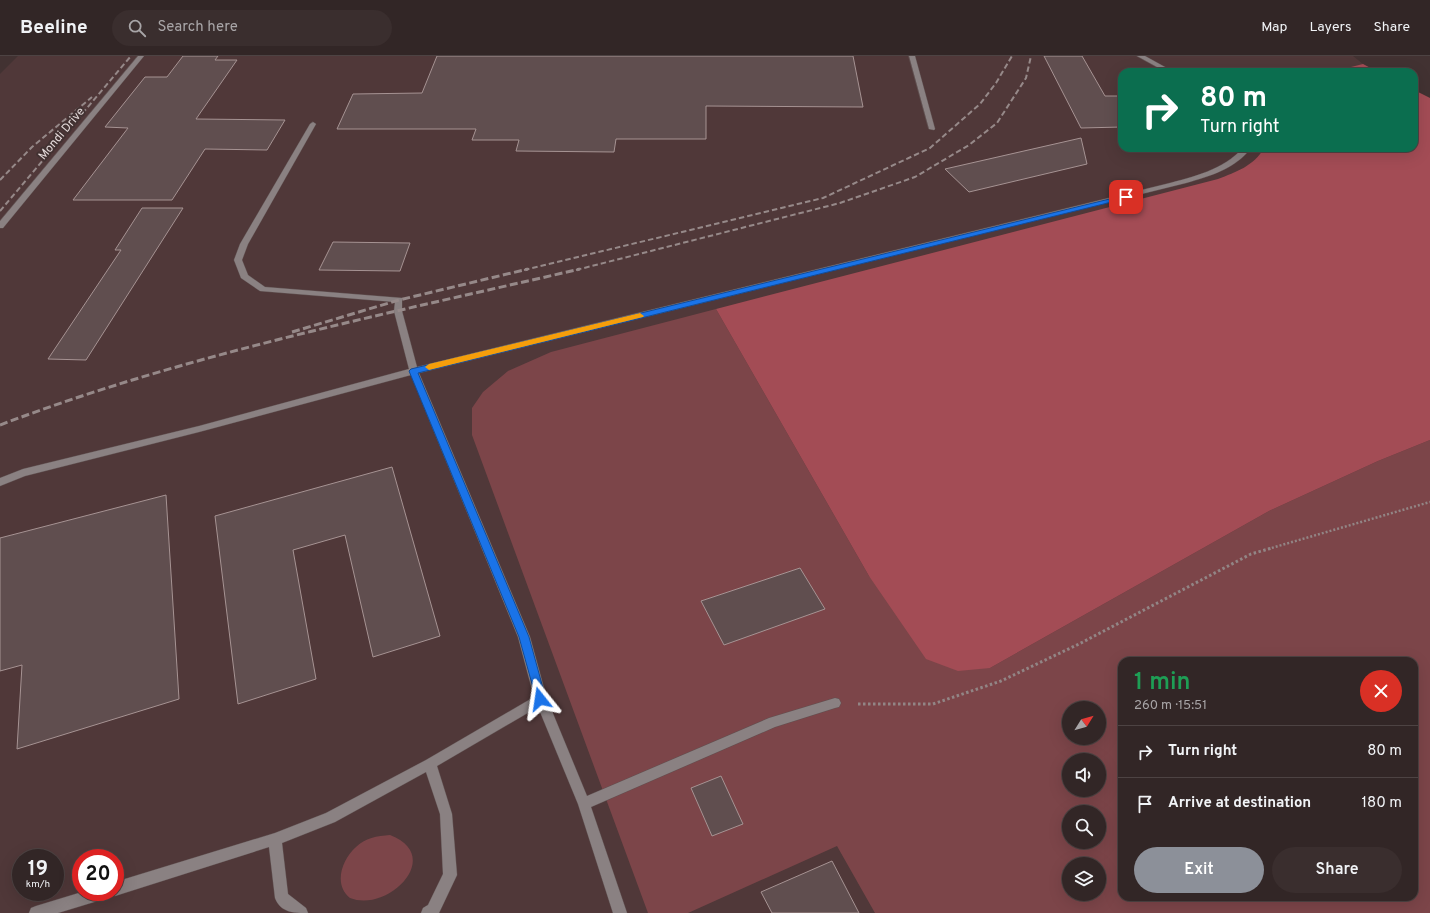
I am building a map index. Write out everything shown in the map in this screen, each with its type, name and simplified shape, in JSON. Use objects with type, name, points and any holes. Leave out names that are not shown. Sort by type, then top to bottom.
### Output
[{"type":"lane","name":"Mondi Drive","points":[[0,226],[141,56]]},
{"type":"lane","points":[[912,56],[932,128]]},
{"type":"lane","points":[[1140,56],[1163,68]]},
{"type":"lane","points":[[314,124],[244,244],[238,260],[244,276],[263,289],[399,300],[398,311],[414,371],[524,637],[540,699],[584,804],[620,913]]},
{"type":"lane","points":[[0,482],[23,473],[199,429],[414,371],[1141,193],[1221,169],[1241,157],[1244,152]]},
{"type":"lane","points":[[124,886],[275,839],[330,818],[430,764],[540,699]]},
{"type":"lane","points":[[584,804],[773,722],[835,703]]},
{"type":"lane","points":[[428,913],[433,910],[450,876],[446,814],[430,764]]},
{"type":"lane","points":[[275,839],[282,898],[301,913]]},
{"type":"lane","points":[[36,913],[75,901]]},
{"type":"path","points":[[835,703],[890,705],[933,704],[1001,681],[1079,644],[1251,554],[1430,502]]},
{"type":"shaded area","points":[[18,56],[1353,56],[1370,68],[1118,68],[1118,152],[1418,152],[1418,92],[1430,98],[1430,913],[0,913],[0,74]]},
{"type":"shaded area","points":[[1363,64],[1370,68],[1347,68]]},
{"type":"shaded area","points":[[1418,92],[1430,98],[1430,440],[1378,461],[1269,511],[990,668],[958,671],[926,659],[869,576],[716,309],[1218,179],[1244,168],[1261,152],[1418,152]]},
{"type":"shaded area","points":[[716,309],[869,576],[990,668],[1269,511],[1378,461],[1430,440],[1430,913],[875,913],[837,846],[688,913],[648,913],[472,435],[472,408],[483,392],[508,371],[551,352]]},
{"type":"shaded area","points":[[390,835],[406,844],[412,856],[412,868],[405,880],[394,890],[380,897],[365,900],[350,898],[345,893],[341,879],[343,865],[347,858],[363,841]]},
{"type":"building","points":[[183,56],[218,56],[215,60],[237,60],[196,119],[285,120],[267,150],[205,149],[172,200],[73,200],[128,128],[105,127],[145,77],[167,77]]},
{"type":"building","points":[[437,56],[853,56],[863,107],[706,106],[706,139],[616,139],[614,152],[516,151],[519,140],[472,140],[476,129],[337,129],[353,94],[422,93]]},
{"type":"building","points":[[1044,56],[1082,56],[1105,96],[1118,96],[1118,127],[1081,128]]},
{"type":"building","points":[[1081,138],[1087,164],[969,192],[945,169]]},
{"type":"building","points":[[142,208],[183,208],[86,360],[48,359],[121,250],[115,250]]},
{"type":"building","points":[[333,242],[410,243],[400,271],[319,270]]},
{"type":"building","points":[[392,467],[440,636],[373,657],[345,535],[293,550],[316,679],[238,704],[215,516]]},
{"type":"building","points":[[166,495],[179,699],[17,749],[22,665],[0,671],[0,538]]},
{"type":"building","points":[[800,568],[825,609],[724,645],[701,601]]},
{"type":"building","points":[[721,776],[743,824],[712,836],[691,788]]},
{"type":"building","points":[[832,861],[859,913],[772,913],[761,892]]},
{"type":"railway","points":[[0,211],[131,56]]},
{"type":"railway","points":[[524,270],[823,198],[930,148],[980,104],[996,83],[1012,56]]},
{"type":"railway","points":[[579,269],[840,203],[915,177],[969,145],[997,123],[1026,78],[1031,56]]},
{"type":"railway","points":[[0,180],[32,147],[92,97]]},
{"type":"railway","points":[[292,332],[399,300],[528,269]]},
{"type":"railway","points":[[0,425],[142,377],[215,356],[361,319],[579,269]]},
{"type":"slow traffic","points":[[429,367],[640,316]]},
{"type":"route","points":[[540,699],[524,637],[414,371],[1126,197]]}]
